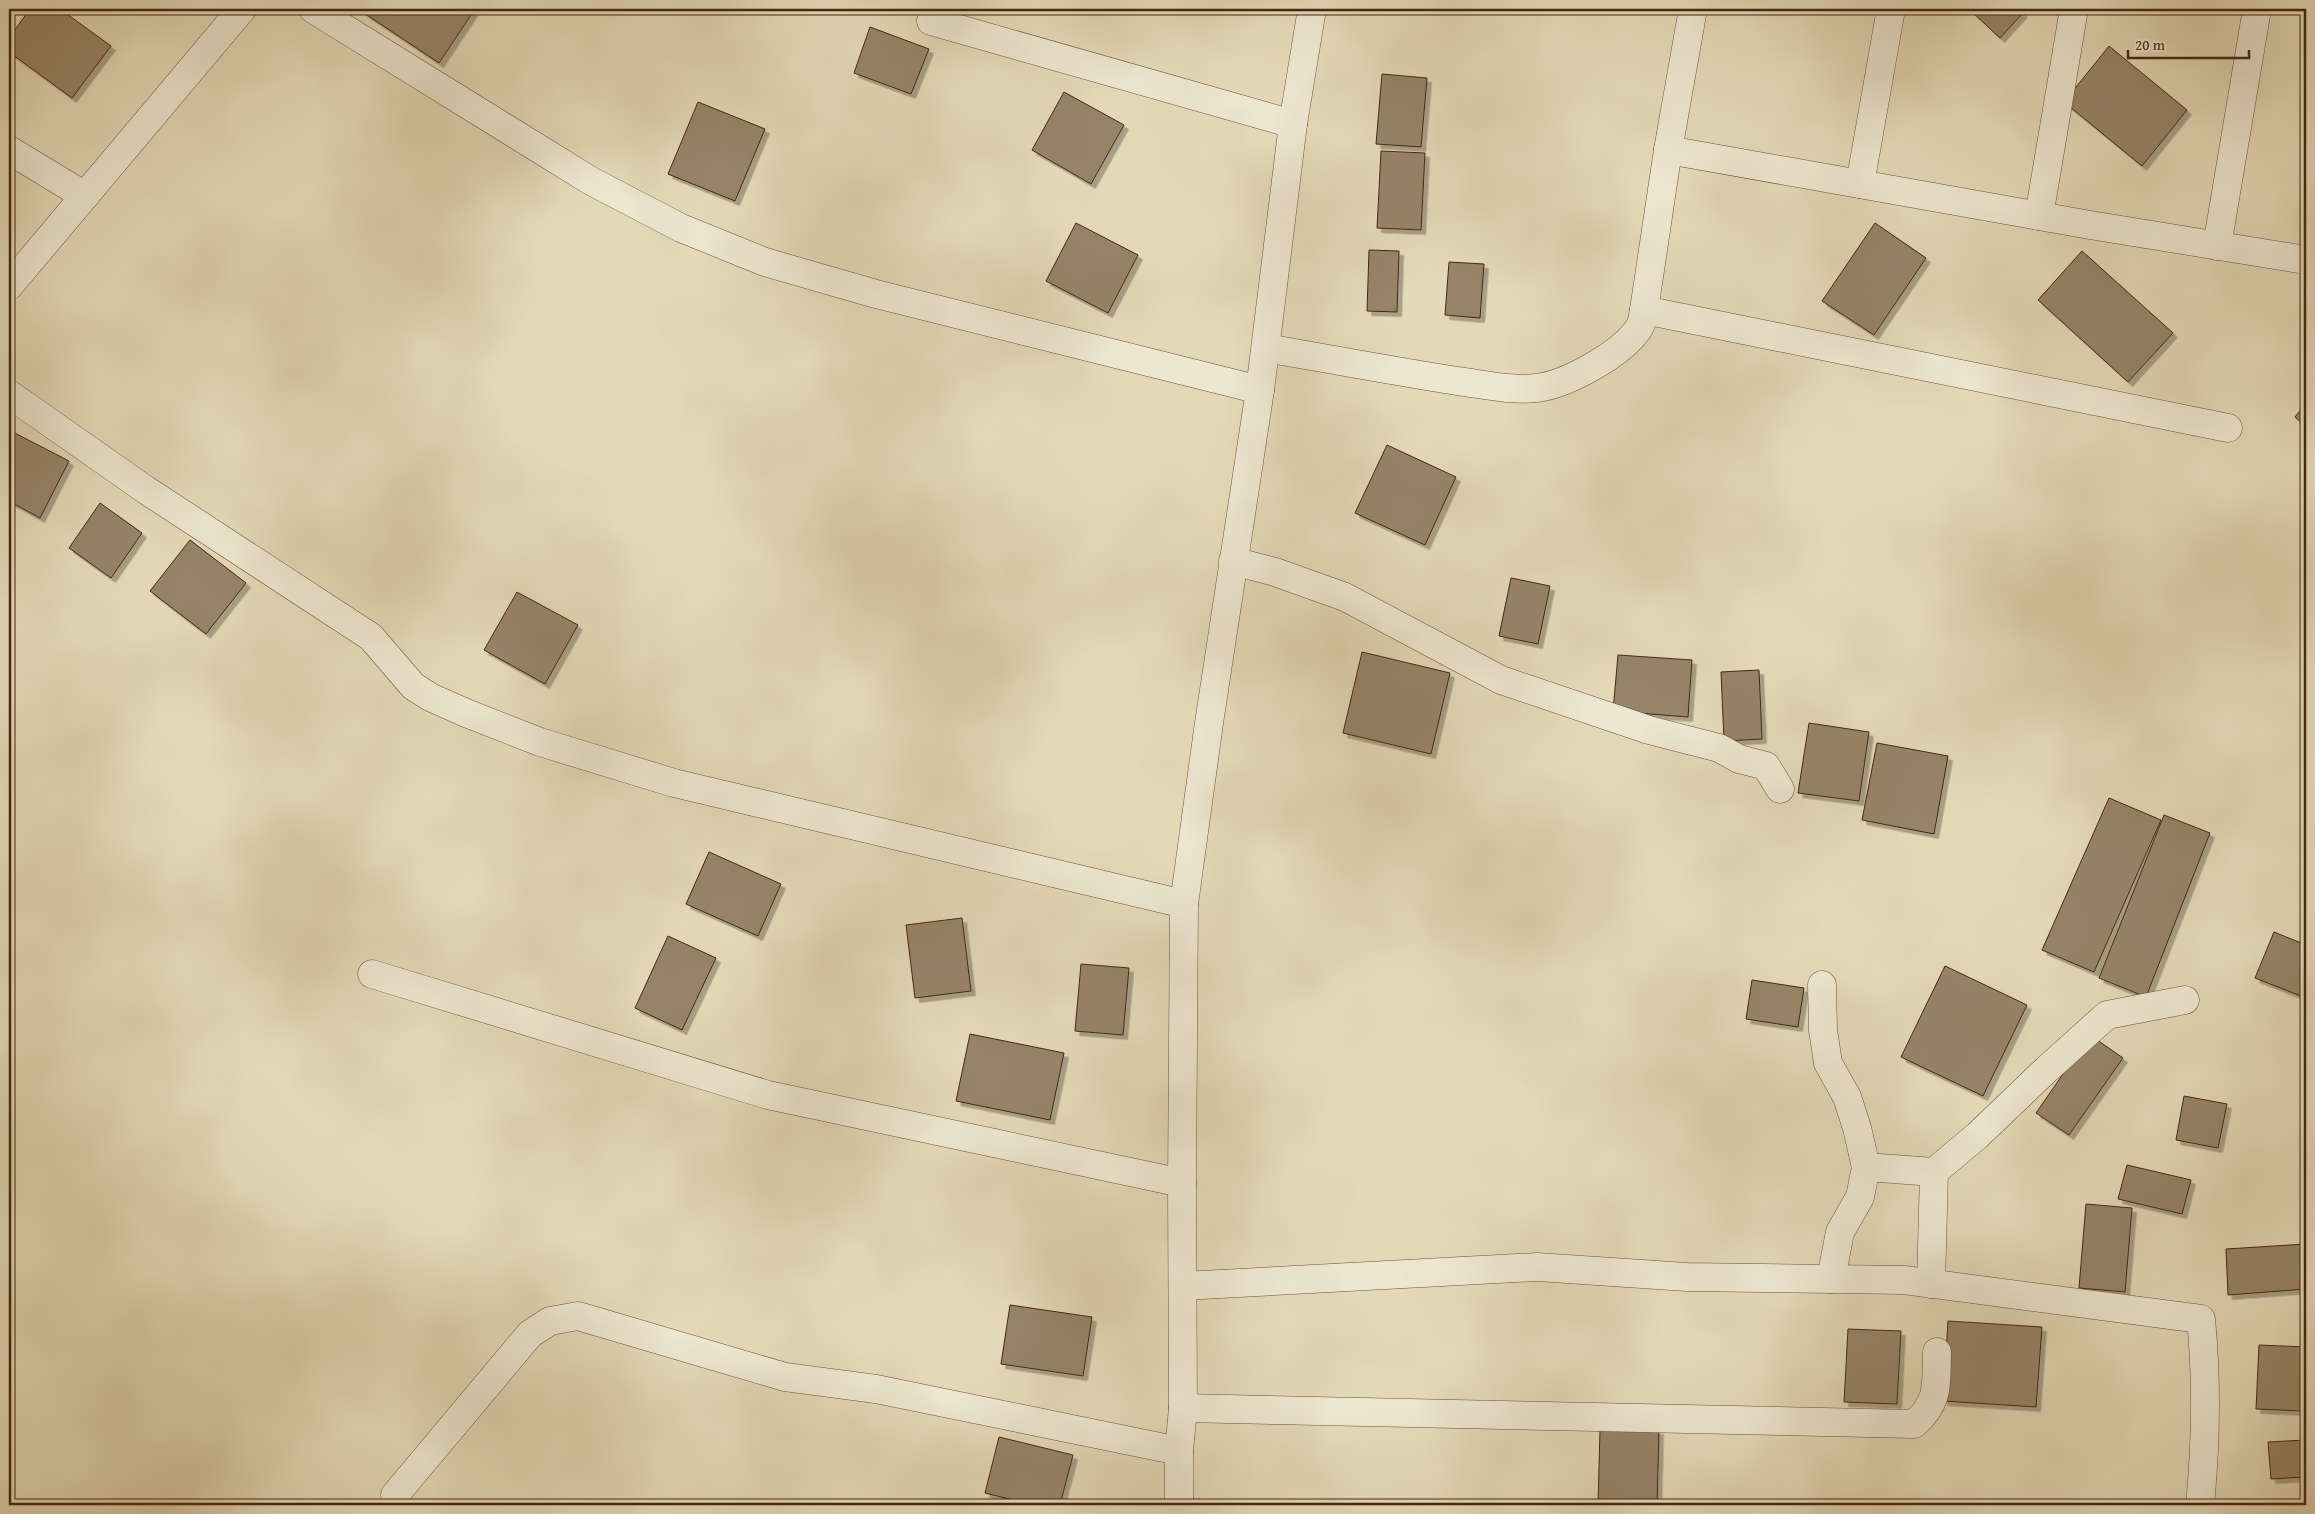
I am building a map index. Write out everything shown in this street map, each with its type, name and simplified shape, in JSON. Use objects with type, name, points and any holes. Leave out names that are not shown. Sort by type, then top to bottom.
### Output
[{"type":"street","points":[[9,286],[242,9]]},
{"type":"street","points":[[313,9],[591,181],[681,228],[765,262],[876,294],[1260,390]]},
{"type":"street","points":[[1179,1505],[1179,1451],[1183,1408],[1184,904],[1233,561],[1266,348],[1293,124],[1312,9]]},
{"type":"street","points":[[1266,348],[1434,377],[1498,386],[1534,388],[1560,384],[1587,370],[1617,348],[1640,327],[1644,310],[1668,150],[1693,9]]},
{"type":"street","points":[[1860,184],[1891,9]]},
{"type":"street","points":[[2039,216],[2074,9]]},
{"type":"street","points":[[2217,246],[2257,9]]},
{"type":"street","points":[[931,21],[1293,124]]},
{"type":"street","points":[[9,150],[84,196]]},
{"type":"street","points":[[1668,150],[2039,216],[2306,260]]},
{"type":"street","points":[[1644,310],[2228,428]]},
{"type":"street","points":[[9,394],[146,490],[371,638],[413,686],[430,697],[466,713],[540,742],[674,783],[1184,904]]},
{"type":"street","points":[[1233,561],[1275,572],[1345,597],[1501,680],[1649,730],[1719,748],[1739,759],[1766,766],[1780,789]]},
{"type":"street","points":[[372,974],[768,1095],[1182,1183]]},
{"type":"street","points":[[1822,985],[1823,1030],[1828,1063],[1847,1097],[1858,1128],[1866,1167],[1860,1196],[1840,1232],[1831,1279]]},
{"type":"street","points":[[1866,1167],[1934,1172],[1978,1135],[2107,1015],[2185,1000]]},
{"type":"street","points":[[1931,1284],[1934,1172]]},
{"type":"street","points":[[1183,1286],[1537,1267],[1687,1276],[1904,1280],[2201,1319],[2204,1350],[2205,1456],[2200,1505]]},
{"type":"street","points":[[395,1495],[530,1334],[550,1321],[578,1316],[785,1377],[876,1390],[1179,1451]]},
{"type":"street","points":[[1183,1408],[1914,1424],[1926,1414],[1936,1395],[1937,1352]]},
{"type":"building","points":[[30,9],[60,9],[111,46],[72,98],[9,52],[9,38]]},
{"type":"building","points":[[358,9],[475,9],[439,63]]},
{"type":"building","points":[[1969,9],[2018,9],[2023,13],[2000,38]]},
{"type":"building","points":[[870,27],[929,49],[911,94],[854,73]]},
{"type":"building","points":[[2109,46],[2187,110],[2142,166],[2064,102]]},
{"type":"building","points":[[1382,74],[1427,78],[1421,147],[1376,144]]},
{"type":"building","points":[[1064,92],[1124,125],[1091,184],[1032,150]]},
{"type":"building","points":[[698,102],[765,129],[735,201],[668,174]]},
{"type":"building","points":[[1381,151],[1425,153],[1421,230],[1377,228]]},
{"type":"building","points":[[1076,223],[1138,255],[1108,313],[1046,281]]},
{"type":"building","points":[[1875,223],[1926,258],[1874,335],[1822,301]]},
{"type":"building","points":[[1369,250],[1399,251],[1397,312],[1367,311]]},
{"type":"building","points":[[2082,251],[2173,333],[2128,382],[2038,300]]},
{"type":"building","points":[[1449,262],[1484,264],[1480,318],[1445,315]]},
{"type":"building","points":[[2306,403],[2306,427],[2295,417]]},
{"type":"building","points":[[9,430],[69,461],[40,518],[9,501]]},
{"type":"building","points":[[1387,445],[1456,477],[1425,545],[1355,513]]},
{"type":"building","points":[[100,503],[142,533],[111,578],[69,548]]},
{"type":"building","points":[[190,540],[246,583],[206,634],[150,591]]},
{"type":"building","points":[[1511,578],[1550,586],[1538,644],[1499,636]]},
{"type":"building","points":[[517,592],[578,625],[545,684],[484,650]]},
{"type":"building","points":[[1362,652],[1450,673],[1431,754],[1343,733]]},
{"type":"building","points":[[1618,655],[1692,660],[1688,717],[1613,711]]},
{"type":"building","points":[[1759,670],[1762,739],[1724,741],[1721,672]]},
{"type":"building","points":[[1809,723],[1869,732],[1859,801],[1798,793]]},
{"type":"building","points":[[1877,743],[1948,756],[1934,834],[1862,820]]},
{"type":"building","points":[[2109,798],[2161,820],[2094,972],[2042,950]]},
{"type":"building","points":[[2164,815],[2210,833],[2146,997],[2099,978]]},
{"type":"building","points":[[709,852],[781,884],[758,936],[686,904]]},
{"type":"building","points":[[962,918],[971,991],[915,998],[906,925]]},
{"type":"building","points":[[2274,932],[2306,945],[2306,998],[2255,978]]},
{"type":"building","points":[[668,936],[716,958],[682,1030],[635,1008]]},
{"type":"building","points":[[1081,964],[1129,968],[1123,1035],[1075,1031]]},
{"type":"building","points":[[1945,966],[2027,1005],[1983,1096],[1901,1057]]},
{"type":"building","points":[[1752,980],[1804,988],[1798,1027],[1746,1019]]},
{"type":"building","points":[[970,1034],[1064,1053],[1050,1120],[956,1101]]},
{"type":"building","points":[[2090,1035],[2123,1058],[2069,1135],[2036,1113]]},
{"type":"building","points":[[2184,1096],[2227,1104],[2218,1148],[2176,1140]]},
{"type":"building","points":[[2127,1165],[2191,1180],[2182,1214],[2118,1199]]},
{"type":"building","points":[[2086,1204],[2132,1208],[2125,1292],[2079,1288]]},
{"type":"building","points":[[2306,1244],[2306,1289],[2228,1295],[2226,1249]]},
{"type":"building","points":[[1010,1305],[1092,1317],[1083,1376],[1001,1364]]},
{"type":"building","points":[[1948,1321],[2042,1327],[2036,1407],[1943,1401]]},
{"type":"building","points":[[1848,1329],[1901,1331],[1897,1404],[1844,1402]]},
{"type":"building","points":[[2259,1345],[2306,1347],[2303,1411],[2256,1409]]},
{"type":"building","points":[[1600,1430],[1659,1430],[1657,1505],[1598,1505]]},
{"type":"building","points":[[999,1437],[1073,1455],[1060,1505],[1033,1505],[985,1493]]},
{"type":"building","points":[[2306,1440],[2306,1477],[2271,1479],[2268,1442]]}]
